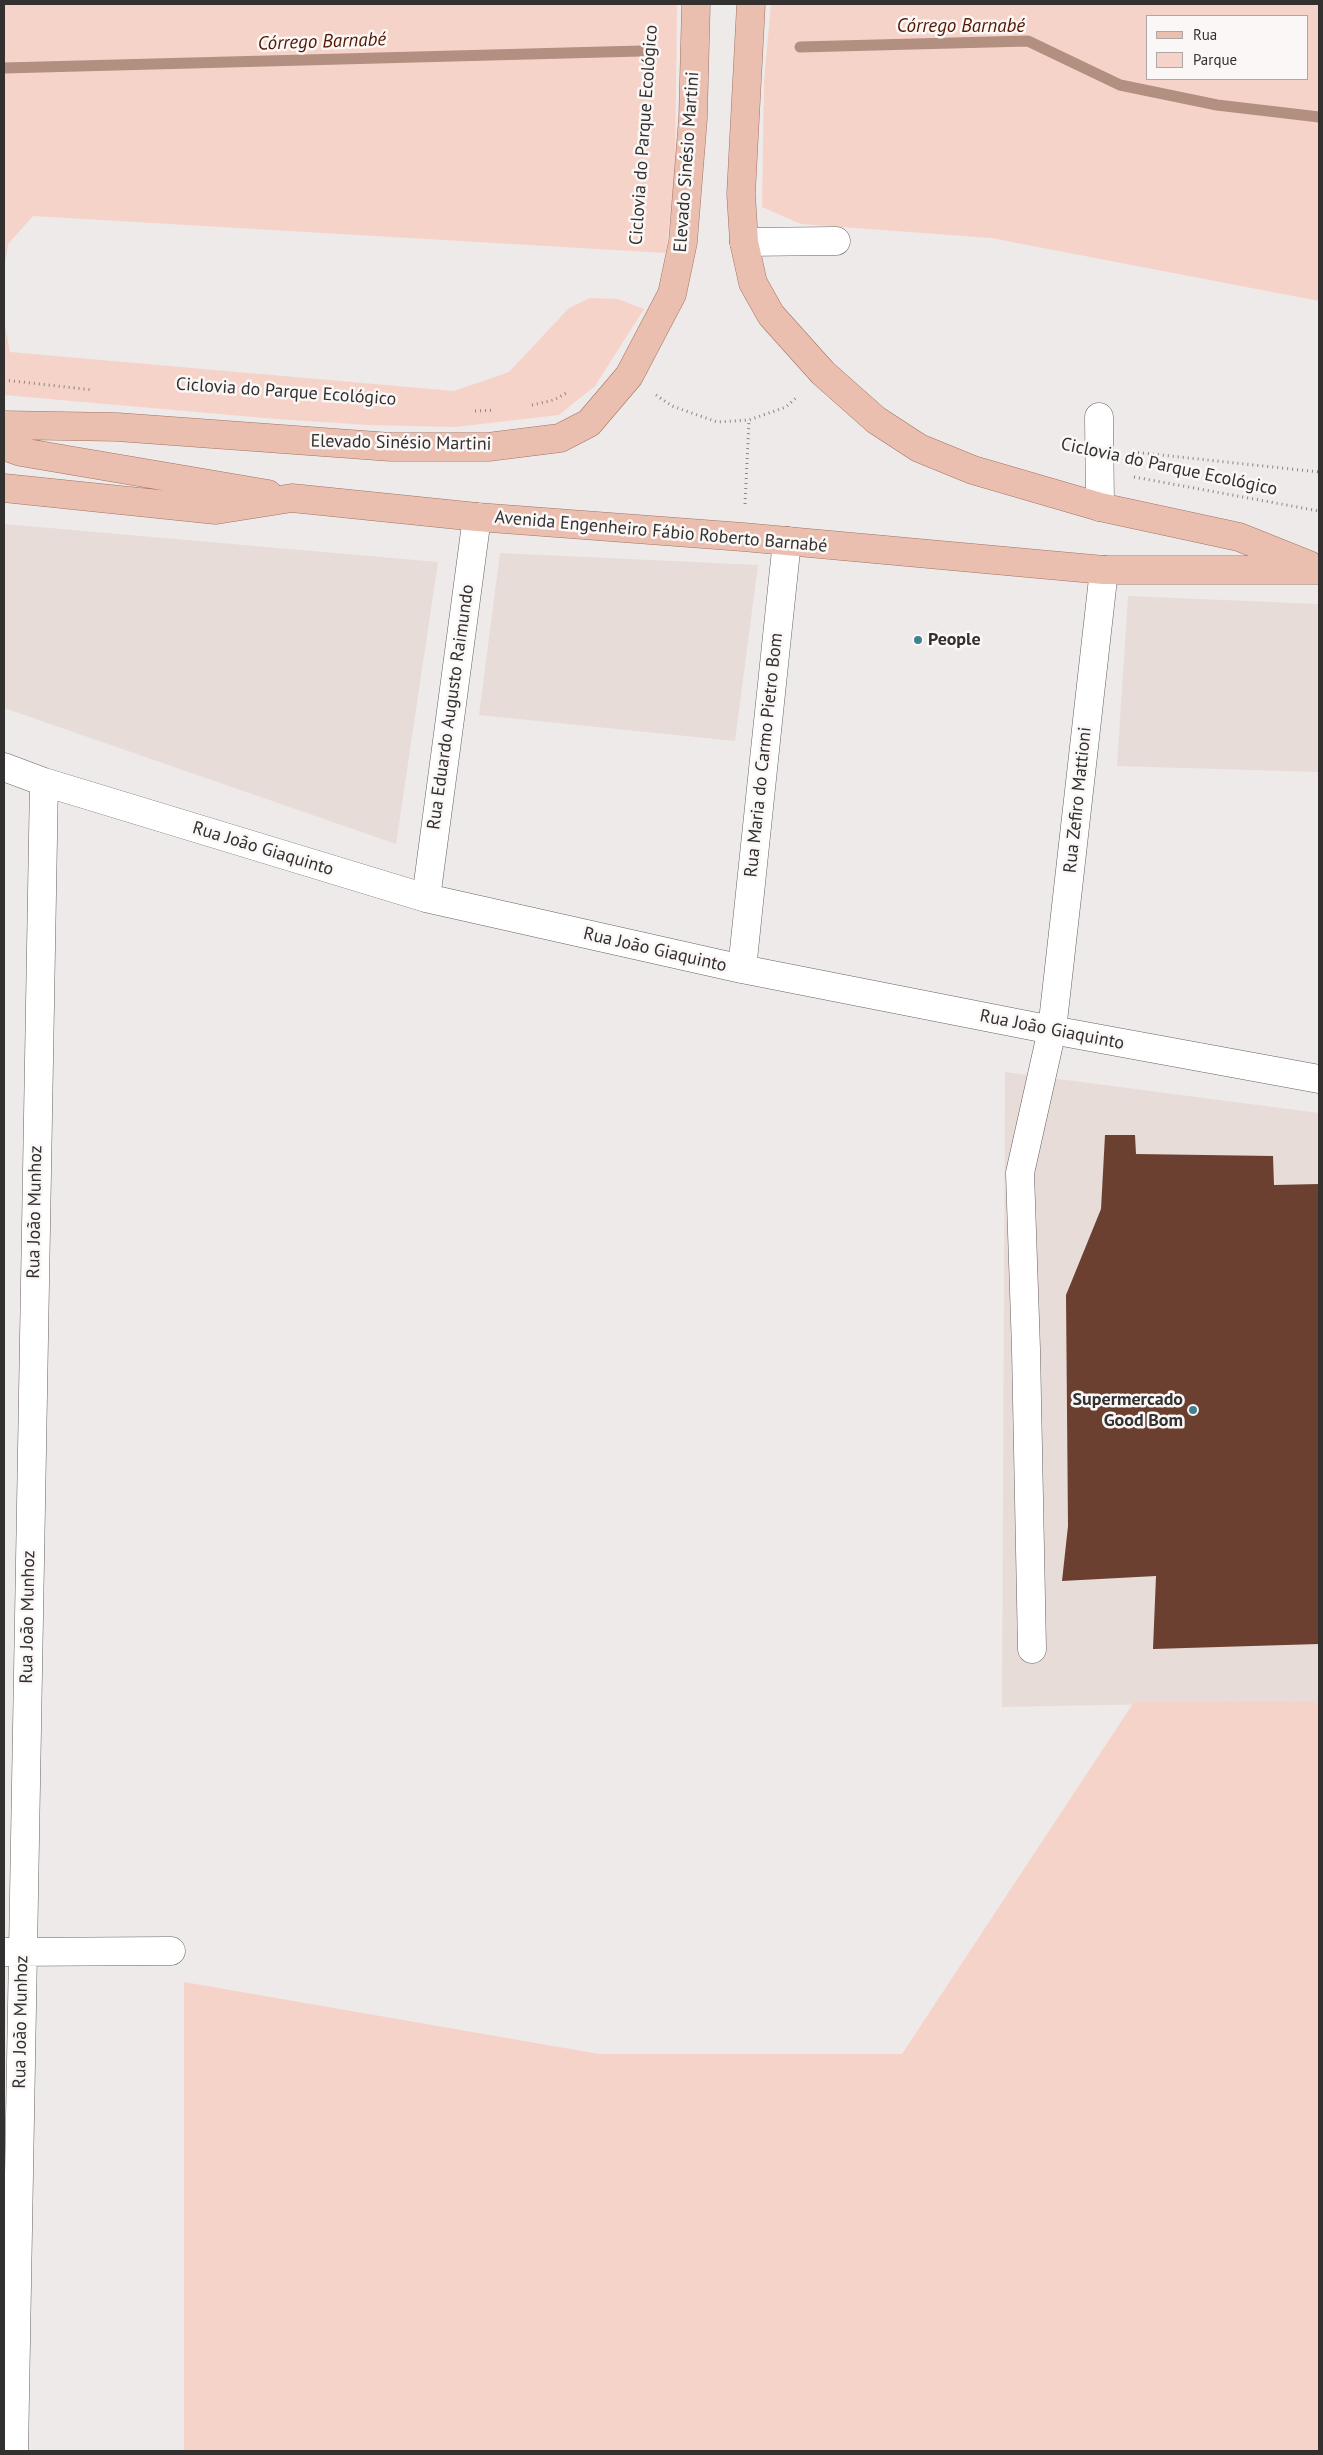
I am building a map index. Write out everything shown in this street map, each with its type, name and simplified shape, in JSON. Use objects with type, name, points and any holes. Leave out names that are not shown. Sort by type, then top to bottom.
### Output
[{"type":"main road","name":"Elevado Sinésio Martini","points":[[4,425],[117,427],[391,447],[488,447],[560,438],[589,423],[629,376],[672,294],[683,242],[693,118],[696,4]]},
{"type":"main road","points":[[751,4],[741,194],[744,242],[753,283],[771,315],[823,373],[876,420],[919,448],[974,470],[1100,507],[1239,537],[1319,570]]},
{"type":"main road","points":[[4,446],[21,452],[292,498]]},
{"type":"main road","name":"Avenida Engenheiro Fábio Roberto Barnabé","points":[[4,488],[216,510],[292,498],[477,517],[743,537],[1104,570],[1319,570]]},
{"type":"street","points":[[744,242],[836,241]]},
{"type":"street","points":[[1099,417],[1100,507]]},
{"type":"street","name":"Rua Eduardo Augusto Raimundo","points":[[426,898],[477,517]]},
{"type":"street","name":"Rua Maria do Carmo Pietro Bom","points":[[742,969],[787,541]]},
{"type":"street","name":"Rua Zefiro Mattioni","points":[[1032,1649],[1026,1349],[1020,1173],[1052,1030],[1104,570]]},
{"type":"street","name":"Rua João Giaquinto","points":[[4,767],[44,782],[426,898],[742,969],[1052,1030],[1319,1079]]},
{"type":"street","name":"Rua João Munhoz","points":[[14,2451],[13,1952],[44,782]]},
{"type":"street","points":[[13,1952],[171,1951]]},
{"type":"path","points":[[629,376],[672,406],[717,422],[749,420],[786,407],[823,373]]},
{"type":"path","points":[[4,380],[99,391]]},
{"type":"path","points":[[525,406],[554,400],[576,388]]},
{"type":"path","points":[[467,411],[496,410]]},
{"type":"path","points":[[743,537],[749,420]]},
{"type":"path","points":[[1099,460],[1319,472]]},
{"type":"path","name":"Ciclovia do Parque Ecológico","points":[[1099,460],[1319,511]]},
{"type":"shaded area","points":[[4,524],[438,562],[396,844],[4,708]]},
{"type":"shaded area","points":[[500,553],[758,565],[735,741],[479,715]]},
{"type":"shaded area","points":[[1128,596],[1319,604],[1319,772],[1117,766]]},
{"type":"shaded area","points":[[1005,1072],[1319,1113],[1319,1701],[1002,1707]]},
{"type":"green space","points":[[4,4],[677,4],[675,173],[666,253],[33,216],[8,244],[4,271]]},
{"type":"green space","points":[[771,4],[1319,4],[1319,301],[991,238],[801,224],[762,207],[764,81]]},
{"type":"green space","points":[[590,298],[618,299],[644,309],[595,386],[559,415],[455,427],[368,425],[276,419],[4,395],[4,319],[10,352],[454,391],[509,372],[569,308]]},
{"type":"green space","points":[[1319,1701],[1319,2451],[184,2451],[184,1982],[599,2054],[902,2054],[1134,1702]]},
{"type":"building","name":"Supermercado Good Bom","points":[[1105,1135],[1135,1135],[1136,1154],[1273,1156],[1274,1185],[1319,1184],[1319,1644],[1153,1649],[1156,1576],[1062,1581],[1068,1526],[1066,1295],[1101,1209]]},
{"type":"waterway","name":"Córrego Barnabé","points":[[800,47],[1028,41],[1120,85],[1217,105],[1319,117]]},
{"type":"waterway","name":"Córrego Barnabé","points":[[4,68],[641,51]]},
{"type":"place","name":"People","points":[[918,640]]},
{"type":"place","name":"Supermercado Good Bom","points":[[1193,1410]]}]
